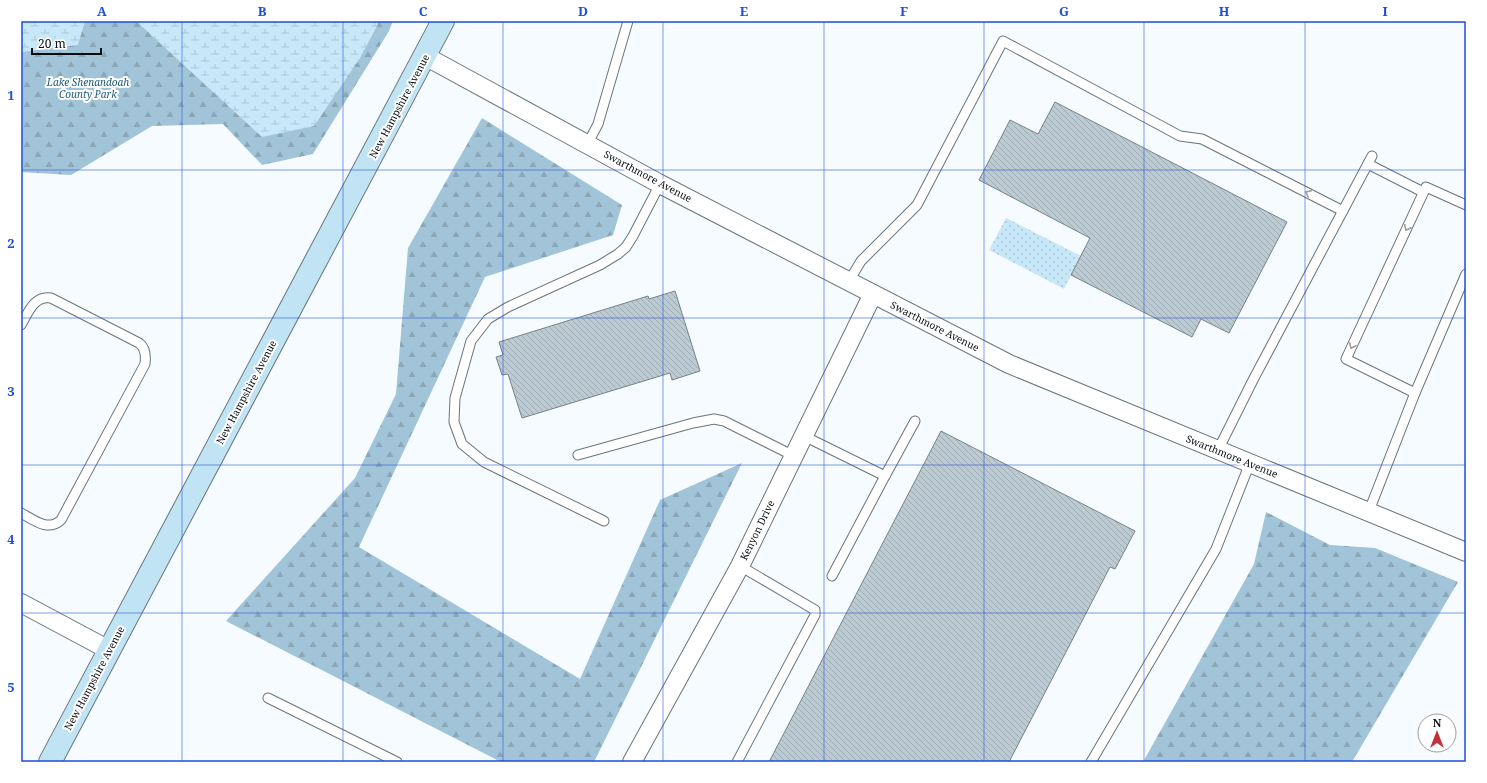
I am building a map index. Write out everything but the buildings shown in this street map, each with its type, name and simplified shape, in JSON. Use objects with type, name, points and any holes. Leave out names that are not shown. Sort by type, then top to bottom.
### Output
[{"type":"main road","name":"New Hampshire Avenue","points":[[50,762],[443,21]]},
{"type":"street","name":"Swarthmore Avenue","points":[[425,56],[588,143],[660,184],[1009,364],[1466,552]]},
{"type":"street","name":"Kenyon Drive","points":[[632,762],[740,566],[873,294]]},
{"type":"street","points":[[21,603],[109,650]]},
{"type":"lane","points":[[588,143],[598,124],[628,21]]},
{"type":"lane","points":[[849,281],[861,261],[917,205],[1003,41],[1180,136],[1202,139],[1343,211]]},
{"type":"lane","points":[[1218,450],[1253,380],[1370,160],[1423,192]]},
{"type":"lane","points":[[604,520],[484,462],[462,444],[454,422],[455,398],[471,341],[488,319],[508,307],[600,265],[618,254],[626,247],[633,236],[660,184]]},
{"type":"lane","points":[[1415,393],[1346,359],[1426,187],[1466,205]]},
{"type":"lane","points":[[1369,511],[1415,393],[1466,274]]},
{"type":"lane","points":[[21,326],[32,305],[39,299],[47,297],[139,344],[144,348],[145,356],[144,364],[62,520],[47,526],[21,513]]},
{"type":"lane","points":[[578,455],[693,423],[714,419],[724,421],[794,456]]},
{"type":"lane","points":[[832,576],[915,421]]},
{"type":"lane","points":[[804,436],[885,476]]},
{"type":"lane","points":[[1091,762],[1216,549],[1250,463]]},
{"type":"lane","points":[[737,762],[815,615],[815,610],[740,566]]},
{"type":"lane","points":[[268,698],[397,762]]},
{"type":"green space","name":"Lake Shenandoah County Park","points":[[21,21],[393,21],[389,31],[313,154],[262,165],[223,124],[152,126],[71,175],[21,172]]},
{"type":"green space","points":[[21,21],[85,21],[78,45],[21,52]]},
{"type":"green space","points":[[136,21],[378,21],[378,24],[360,58],[314,126],[262,137]]},
{"type":"green space","points":[[482,118],[622,205],[613,235],[485,277],[359,547],[580,679],[660,500],[742,463],[594,762],[501,762],[226,621],[355,478],[396,394],[408,248]]},
{"type":"green space","points":[[1006,218],[1081,256],[1064,289],[989,250]]},
{"type":"green space","points":[[1266,512],[1330,545],[1375,548],[1458,582],[1352,762],[1143,762],[1254,564]]}]
